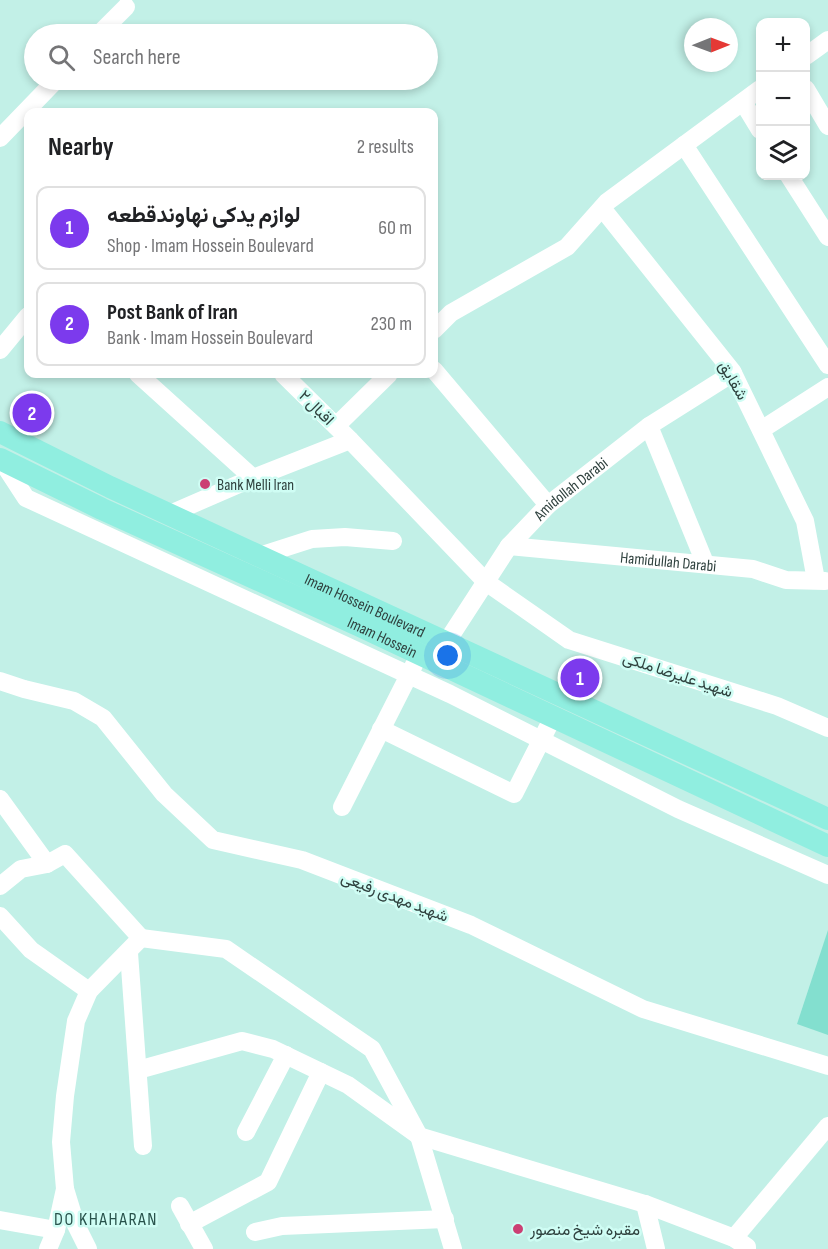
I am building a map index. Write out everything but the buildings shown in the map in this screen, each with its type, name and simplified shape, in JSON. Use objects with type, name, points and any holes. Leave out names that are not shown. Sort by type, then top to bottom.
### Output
[{"type":"main road","name":"Imam Hossein Boulevard","points":[[0,432],[170,514],[828,819]]},
{"type":"main road","name":"Imam Hossein","points":[[3,470],[102,509],[828,846]]},
{"type":"street","points":[[109,24],[126,7]]},
{"type":"street","points":[[810,53],[828,40]]},
{"type":"street","points":[[29,108],[46,90]]},
{"type":"street","points":[[438,326],[451,313],[567,247],[602,208],[756,92]]},
{"type":"street","points":[[810,96],[828,126]]},
{"type":"street","points":[[743,102],[758,126]]},
{"type":"street","points":[[0,138],[24,113]]},
{"type":"street","points":[[684,145],[828,366]]},
{"type":"street","points":[[792,180],[828,237]]},
{"type":"street","name":"شقایق","points":[[602,208],[733,373],[805,521],[822,581]]},
{"type":"street","points":[[0,351],[24,321]]},
{"type":"street","name":"Amidollah Darabi","points":[[446,643],[509,546],[548,505],[649,426],[733,373]]},
{"type":"street","points":[[438,375],[548,505]]},
{"type":"street","points":[[142,378],[253,478]]},
{"type":"street","name":"اقبال ۲","points":[[288,378],[350,440]]},
{"type":"street","points":[[336,426],[385,378]]},
{"type":"street","points":[[761,430],[828,387]]},
{"type":"street","points":[[649,426],[705,563]]},
{"type":"street","points":[[170,514],[350,440]]},
{"type":"street","name":"شهید علیرضا ملکی","points":[[350,440],[486,582],[569,640],[777,706],[828,728]]},
{"type":"street","points":[[3,470],[26,498],[408,675],[678,809],[828,875]]},
{"type":"street","points":[[260,556],[312,539],[345,537],[393,541]]},
{"type":"street","name":"Hamidullah Darabi","points":[[509,546],[753,568],[786,580],[822,581]]},
{"type":"street","points":[[342,807],[420,655]]},
{"type":"street","name":"شهید مهدی رفیعی","points":[[0,681],[74,701],[103,718],[164,794],[213,840],[302,860],[471,925],[643,1009],[828,1066]]},
{"type":"street","points":[[381,729],[514,794],[553,717]]},
{"type":"street","points":[[0,800],[47,864]]},
{"type":"street","points":[[0,886],[21,869],[47,864],[65,854],[141,938],[226,949],[372,1049],[419,1136],[453,1249]]},
{"type":"street","points":[[0,916],[31,950],[89,991]]},
{"type":"street","points":[[88,1249],[76,1225],[65,1189],[61,1142],[76,1021],[89,991],[129,953],[141,938]]},
{"type":"street","points":[[129,953],[143,1146]]},
{"type":"street","points":[[138,1070],[242,1041],[273,1049],[348,1085],[419,1136],[645,1204],[740,1244],[828,1126]]},
{"type":"street","points":[[246,1132],[286,1055]]},
{"type":"street","points":[[189,1224],[268,1182],[321,1072]]},
{"type":"street","points":[[48,1249],[56,1230],[65,1189]]},
{"type":"street","points":[[645,1204],[656,1249]]},
{"type":"street","points":[[180,1206],[204,1249]]},
{"type":"street","points":[[0,1220],[56,1230]]},
{"type":"street","points":[[255,1232],[282,1226],[445,1220]]},
{"type":"green space","points":[[828,930],[828,1035],[797,1024]]},
{"type":"place","name":"Post Bank of Iran","points":[[32,413]]},
{"type":"place","name":"Bank Melli Iran","points":[[205,484]]},
{"type":"place","name":"لوازم یدکی نهاوندقطعه","points":[[580,678]]},
{"type":"place","name":"مقبره شیخ منصور","points":[[518,1229]]},
{"type":"district","name":"DO KHAHARAN","points":[[106,1219]]}]
